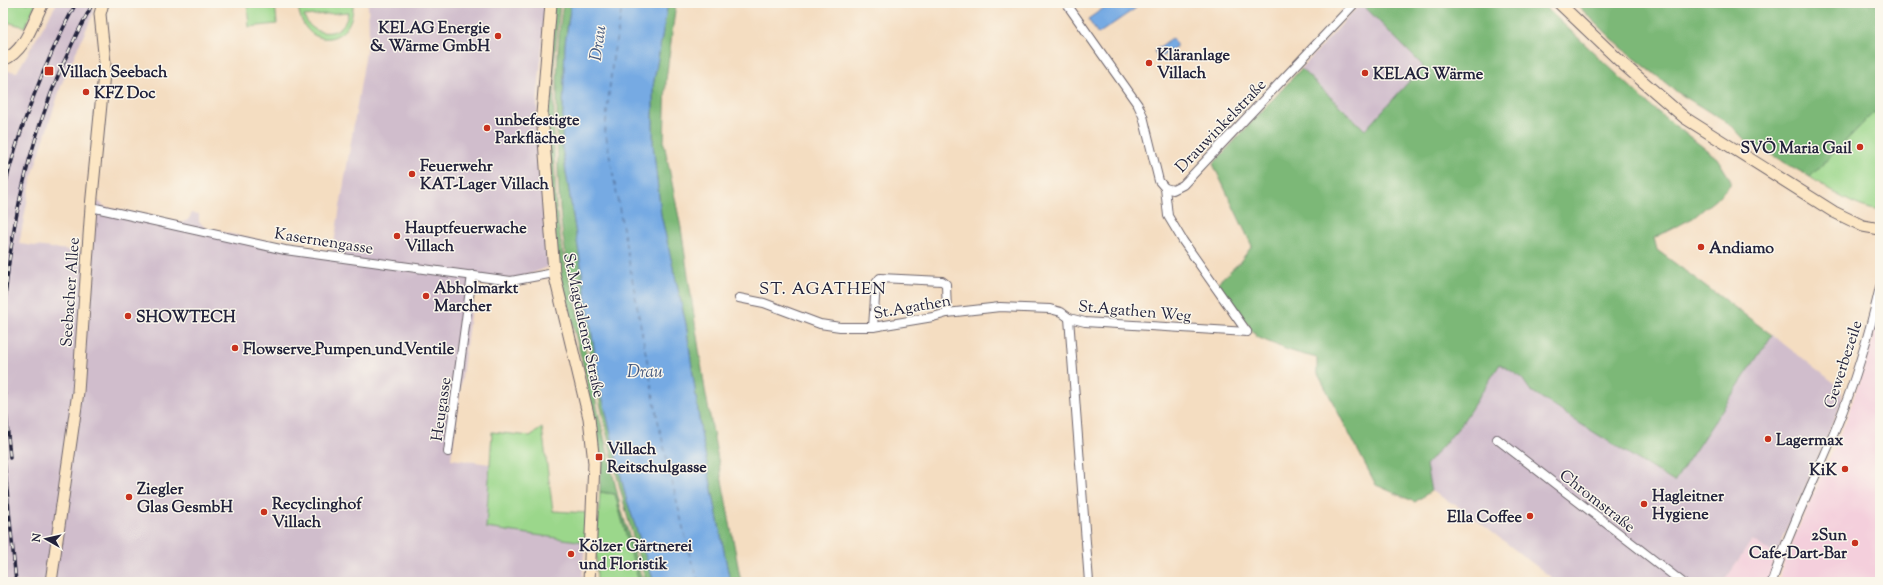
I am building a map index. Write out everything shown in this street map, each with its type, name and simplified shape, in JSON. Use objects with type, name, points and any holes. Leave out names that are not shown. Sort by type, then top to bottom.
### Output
[{"type":"street","points":[[3,60],[14,54],[21,47],[43,3]]},
{"type":"street","name":"Seebacher Allee","points":[[51,582],[78,392],[91,207],[105,63],[100,14],[103,3]]},
{"type":"street","name":"St.Magdalener Straße","points":[[551,3],[542,105],[554,273],[589,418],[592,440],[594,491],[589,582]]},
{"type":"street","name":"Drauwinkelstraße","points":[[1066,3],[1138,105],[1143,116],[1159,181],[1165,188],[1173,190],[1182,185],[1355,3]]},
{"type":"street","points":[[1559,3],[1624,65],[1685,118],[1834,212],[1863,226],[1880,229]]},
{"type":"street","name":"St.Agathen Weg","points":[[1089,582],[1069,318],[1085,322],[1247,332],[1183,241],[1168,216],[1165,188]]},
{"type":"street","name":"Kasernengasse","points":[[91,207],[285,250],[516,281],[554,273]]},
{"type":"street","name":"Heugasse","points":[[448,452],[472,275]]},
{"type":"street","points":[[873,327],[876,283],[880,278],[942,281],[946,284],[947,288],[946,313]]},
{"type":"street","name":"Gewerbezeile","points":[[1772,582],[1784,545],[1833,435],[1852,388],[1866,344],[1880,287]]},
{"type":"street","name":"St.Agathen","points":[[739,298],[771,305],[820,324],[840,327],[873,327],[933,317],[946,313],[976,309],[1022,307],[1050,309],[1061,312],[1069,318]]},
{"type":"street","name":"Chromstraße","points":[[1497,439],[1682,582]]},
{"type":"shaded area","points":[[57,3],[91,3],[94,12],[62,83],[32,176],[19,244],[84,252],[98,201],[105,207],[180,223],[188,220],[192,213],[199,214],[199,222],[207,229],[332,255],[369,34],[368,3],[546,3],[537,105],[548,267],[516,280],[475,277],[451,459],[490,464],[486,528],[585,542],[582,582],[3,582],[3,70],[17,72]]},
{"type":"shaded area","points":[[1361,3],[1423,66],[1365,130],[1301,69]]},
{"type":"shaded area","points":[[1880,308],[1880,582],[1778,582],[1786,556],[1846,420],[1866,361]]},
{"type":"shaded area","points":[[1772,335],[1841,388],[1842,401],[1776,555],[1752,540],[1724,582],[1557,582],[1462,509],[1431,491],[1426,465],[1460,426],[1500,364],[1521,377],[1530,390],[1673,482]]},
{"type":"shaded area","points":[[1752,540],[1776,555],[1768,582],[1724,582]]},
{"type":"green space","points":[[3,3],[36,3],[25,27],[3,21]]},
{"type":"green space","points":[[247,3],[275,3],[277,24],[249,27]]},
{"type":"green space","points":[[298,3],[353,3],[351,18],[346,29],[337,36],[327,38],[317,37],[308,30],[301,19]],"holes":[[[348,12],[346,21],[335,31],[321,32],[314,29],[304,16]]]},
{"type":"green space","points":[[554,3],[560,3],[554,64],[554,152],[556,206],[562,250],[575,300],[598,411],[620,505],[643,582],[639,582],[615,494],[600,492],[600,456],[594,436],[586,377],[558,266],[547,158],[547,92]]},
{"type":"green space","points":[[563,3],[571,3],[565,44],[562,147],[601,391],[626,498],[654,582],[646,582],[619,485],[596,386],[581,311],[565,250],[558,175],[557,130],[558,50]]},
{"type":"green space","points":[[668,3],[676,3],[666,80],[664,143],[681,228],[705,390],[741,582],[730,582],[701,433],[686,324],[661,215],[653,144],[653,86]]},
{"type":"green space","points":[[1361,3],[1541,3],[1654,109],[1717,158],[1730,179],[1730,185],[1693,218],[1654,238],[1657,250],[1772,335],[1674,482],[1579,423],[1530,390],[1521,377],[1500,364],[1460,426],[1426,465],[1431,491],[1415,502],[1376,485],[1317,372],[1317,358],[1290,351],[1257,337],[1217,283],[1239,263],[1252,246],[1213,164],[1301,69],[1365,130],[1423,66]]},
{"type":"green space","points":[[1575,3],[1880,3],[1880,116],[1874,112],[1810,177],[1744,139],[1732,126],[1677,92],[1622,48]]},
{"type":"green space","name":"SVÖ Maria Gail","points":[[1874,112],[1880,116],[1880,211],[1852,202],[1810,177]]},
{"type":"green space","points":[[542,428],[553,511],[588,513],[585,542],[486,528],[492,432],[530,436]]},
{"type":"green space","points":[[600,492],[615,494],[639,582],[597,582],[596,551]]},
{"type":"water","name":"Drau","points":[[571,3],[668,3],[653,86],[653,144],[661,215],[686,324],[701,433],[730,582],[654,582],[626,498],[601,391],[562,147],[565,44]]},
{"type":"water","points":[[1111,3],[1133,3],[1136,8],[1098,34],[1088,19]]},
{"type":"water","points":[[1172,38],[1177,46],[1159,58],[1154,51]]},
{"type":"ferry route","points":[[623,3],[613,57],[605,130],[659,426],[690,557],[699,582]]},
{"type":"railway","points":[[3,194],[9,169],[34,96],[53,49],[76,3]]},
{"type":"railway","points":[[3,332],[11,246],[29,162],[41,121],[56,81],[73,41],[93,3]]},
{"type":"railway","points":[[3,378],[10,458]]},
{"type":"railway","points":[[3,449],[16,582]]},
{"type":"railway","points":[[3,512],[6,538]]},
{"type":"place","name":"KELAG Energie & Wärme GmbH","points":[[498,36]]},
{"type":"place","name":"Kläranlage Villach","points":[[1149,63]]},
{"type":"place","name":"Villach Seebach","points":[[49,71]]},
{"type":"place","name":"KELAG Wärme","points":[[1365,73]]},
{"type":"place","name":"KFZ Doc","points":[[86,92]]},
{"type":"place","name":"unbefestigte Parkfläche","points":[[487,128]]},
{"type":"place","name":"SVÖ Maria Gail","points":[[1860,147]]},
{"type":"place","name":"Feuerwehr KAT-Lager Villach","points":[[412,174]]},
{"type":"place","name":"Hauptfeuerwache Villach","points":[[397,236]]},
{"type":"place","name":"Andiamo","points":[[1701,247]]},
{"type":"place","name":"Abholmarkt Marcher","points":[[426,296]]},
{"type":"place","name":"SHOWTECH","points":[[128,316]]},
{"type":"place","name":"Flowserve_Pumpen_und_Ventile","points":[[235,348]]},
{"type":"place","name":"Lagermax","points":[[1768,439]]},
{"type":"place","name":"Villach Reitschulgasse","points":[[599,457]]},
{"type":"place","name":"KiK","points":[[1845,469]]},
{"type":"place","name":"Ziegler Glas GesmbH","points":[[129,497]]},
{"type":"place","name":"Hagleitner Hygiene","points":[[1644,504]]},
{"type":"place","name":"Recyclinghof Villach","points":[[264,512]]},
{"type":"place","name":"Ella Coffee","points":[[1530,516]]},
{"type":"place","name":"2Sun Cafe-Dart-Bar","points":[[1855,543]]},
{"type":"place","name":"Kölzer Gärtnerei und Floristik","points":[[571,554]]},
{"type":"district","name":"ST. AGATHEN","points":[[823,288]]}]
